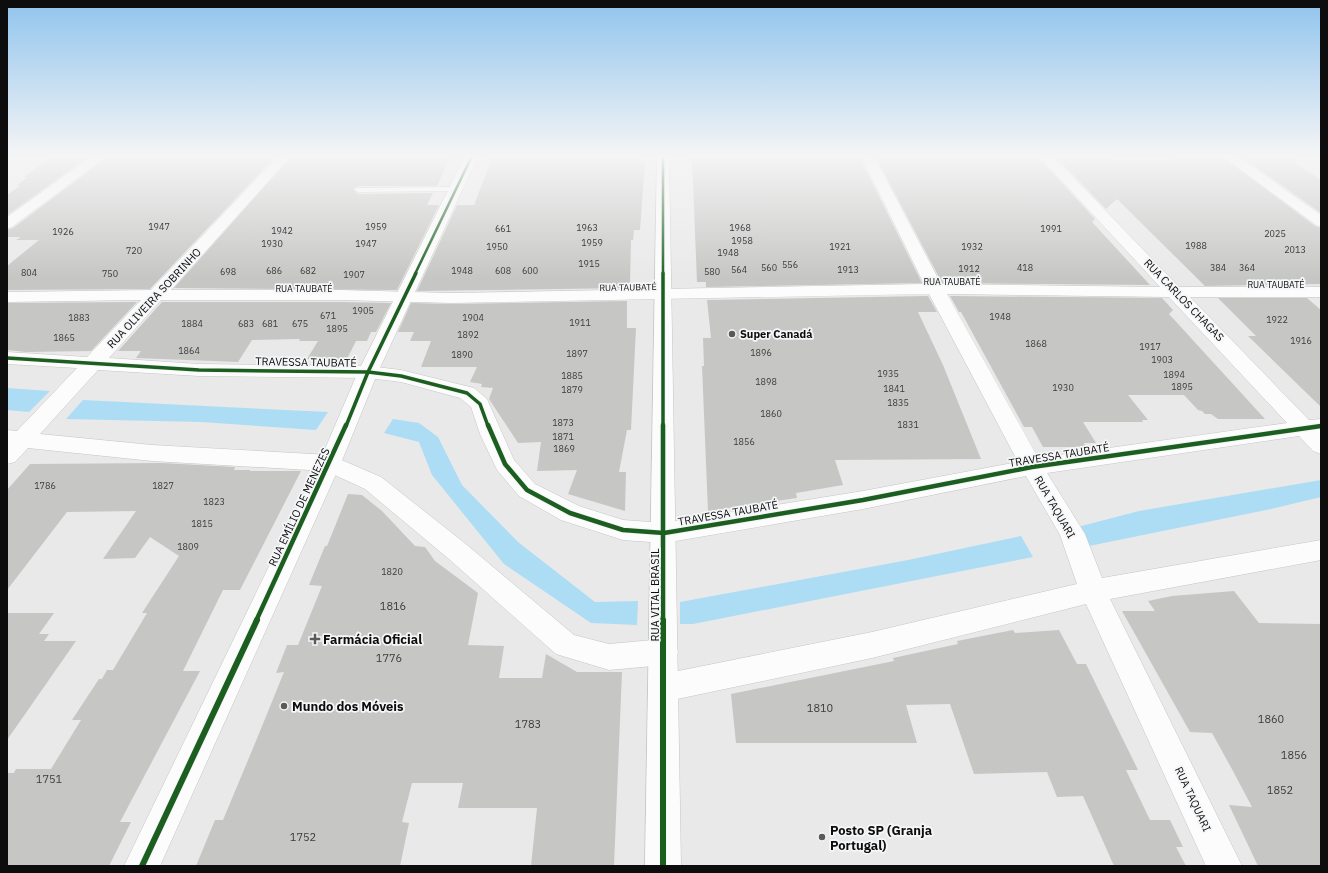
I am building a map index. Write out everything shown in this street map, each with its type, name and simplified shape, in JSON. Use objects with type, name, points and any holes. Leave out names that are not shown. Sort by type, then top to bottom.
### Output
[{"type":"street","points":[[7,224],[45,197]]},
{"type":"street","name":"RUA OLIVEIRA SOBRINHO","points":[[12,445],[157,296],[248,197]]},
{"type":"street","name":"RUA EMÍLIO DE MENEZES","points":[[142,866],[330,462],[368,372],[452,197]]},
{"type":"street","name":"RUA VITAL BRASIL","points":[[663,197],[663,866]]},
{"type":"street","name":"RUA TAQUARI","points":[[888,197],[935,289],[1032,467],[1072,534],[1093,591],[1224,866]]},
{"type":"street","name":"RUA CARLOS CHAGAS","points":[[1084,197],[1176,292],[1313,427],[1321,446]]},
{"type":"street","points":[[1285,197],[1321,222]]},
{"type":"street","name":"RUA TAUBATÉ","points":[[7,297],[98,295],[404,296],[451,298],[935,289],[1321,292]]},
{"type":"street","name":"TRAVESSA TAUBATÉ","points":[[7,358],[91,365],[199,370],[368,372],[401,376],[467,393],[480,404],[491,434],[505,464],[527,490],[570,513],[623,530],[664,533],[863,500],[1032,467],[1313,427]]},
{"type":"street","points":[[12,445],[330,462],[373,483],[458,552],[566,645],[609,656],[664,652]]},
{"type":"street","points":[[663,688],[872,645],[1093,591],[1321,550]]},
{"type":"water","points":[[7,388],[50,391],[29,412],[7,410]]},
{"type":"water","points":[[83,400],[328,412],[316,430],[201,422],[66,419]]},
{"type":"water","points":[[393,419],[419,423],[438,437],[462,485],[518,542],[595,602],[638,601],[637,625],[591,623],[504,564],[432,475],[419,442],[384,433]]},
{"type":"water","points":[[1321,480],[1321,497],[1271,509],[1079,548],[1070,529],[1139,511]]},
{"type":"water","points":[[1021,536],[1033,557],[693,624],[680,624],[680,602],[908,560]]},
{"type":"building","points":[[7,197],[33,197],[7,215]]},
{"type":"building","points":[[55,197],[237,197],[150,289],[7,290],[7,266],[39,240],[16,240],[21,237],[7,237],[7,230],[13,228]]},
{"type":"building","points":[[256,197],[431,197],[427,205],[439,205],[397,290],[174,288]]},
{"type":"building","points":[[477,197],[642,197],[640,230],[634,230],[633,240],[631,240],[630,283],[627,283],[627,288],[417,291],[457,205],[474,205]]},
{"type":"building","points":[[694,197],[879,197],[922,283],[706,287],[706,282],[697,282]]},
{"type":"building","points":[[897,197],[1075,197],[1095,219],[1092,222],[1150,285],[942,283]]},
{"type":"building","points":[[1094,197],[1276,197],[1315,226],[1321,228],[1321,284],[1205,286],[1117,199],[1106,209]]},
{"type":"building","points":[[1298,197],[1321,197],[1321,213]]},
{"type":"building","points":[[928,296],[937,312],[918,312],[943,365],[981,459],[835,460],[843,485],[796,493],[797,498],[708,511],[702,366],[704,366],[703,338],[711,338],[707,300]]},
{"type":"building","points":[[950,296],[1162,298],[1173,310],[1169,314],[1265,419],[1218,419],[1211,414],[1205,414],[1198,410],[1184,395],[1128,395],[1148,420],[1142,420],[1143,422],[1083,422],[1096,443],[1084,443],[1086,447],[1043,447],[1032,427],[1024,427],[961,312],[959,312]]},
{"type":"building","points":[[1218,298],[1307,298],[1321,310],[1321,407],[1248,336],[1256,336]]},
{"type":"building","points":[[627,301],[627,328],[636,328],[631,430],[627,430],[619,472],[626,472],[625,511],[568,494],[577,470],[537,471],[541,442],[518,443],[489,399],[493,388],[481,387],[482,384],[470,382],[477,367],[421,367],[431,341],[410,341],[414,332],[398,332],[411,303],[451,304]]},
{"type":"building","points":[[137,302],[91,351],[26,352],[7,350],[7,303]]},
{"type":"building","points":[[162,302],[391,303],[376,332],[371,332],[367,341],[356,341],[347,359],[307,359],[318,341],[299,341],[300,339],[252,340],[238,362],[136,358],[141,351],[118,351]]},
{"type":"building","points":[[162,463],[235,467],[234,470],[250,471],[301,471],[240,590],[223,590],[183,671],[200,671],[120,822],[131,822],[109,866],[7,866],[7,773],[14,773],[16,769],[51,769],[81,720],[72,720],[99,679],[102,679],[107,670],[113,670],[147,613],[142,613],[179,556],[150,537],[135,558],[103,559],[136,511],[67,512],[7,590],[7,490],[30,464]]},
{"type":"building","points":[[348,494],[362,495],[382,511],[415,546],[425,547],[435,561],[478,593],[468,645],[504,646],[499,678],[542,678],[546,654],[577,672],[622,672],[614,866],[531,866],[537,808],[458,808],[463,783],[412,783],[402,822],[409,823],[400,866],[196,866],[215,820],[223,820],[256,741],[284,672],[276,673],[287,645],[298,645],[322,586],[309,585]]},
{"type":"building","points":[[1234,591],[1259,623],[1321,624],[1321,866],[1258,866],[1229,805],[1252,807],[1233,771],[1212,733],[1190,732],[1122,611],[1155,611],[1148,601],[1172,596]]},
{"type":"building","points":[[7,613],[54,613],[39,634],[49,634],[44,641],[76,641],[7,740]]},
{"type":"building","points":[[1013,630],[1015,633],[1059,630],[1077,664],[1086,664],[1138,770],[1126,770],[1150,820],[1170,820],[1183,847],[1176,847],[1186,866],[1114,866],[1083,796],[1057,797],[1047,772],[974,774],[950,704],[906,705],[917,743],[736,743],[731,694],[894,661],[893,658],[958,644],[957,641]]},
{"type":"cycle path","points":[[142,866],[330,463],[368,372],[452,197]]},
{"type":"cycle path","points":[[663,197],[663,866]]},
{"type":"cycle path","points":[[7,358],[199,370],[368,372],[401,376],[467,393],[480,404],[491,434],[505,464],[527,490],[570,513],[623,530],[664,533],[863,500],[1032,467],[1321,426]]},
{"type":"place","name":"Super Canadá","points":[[732,334]]},
{"type":"place","name":"Farmácia Oficial","points":[[315,639]]},
{"type":"place","name":"Mundo dos Móveis","points":[[284,706]]},
{"type":"place","name":"Posto SP (Granja Portugal)","points":[[822,837]]}]
